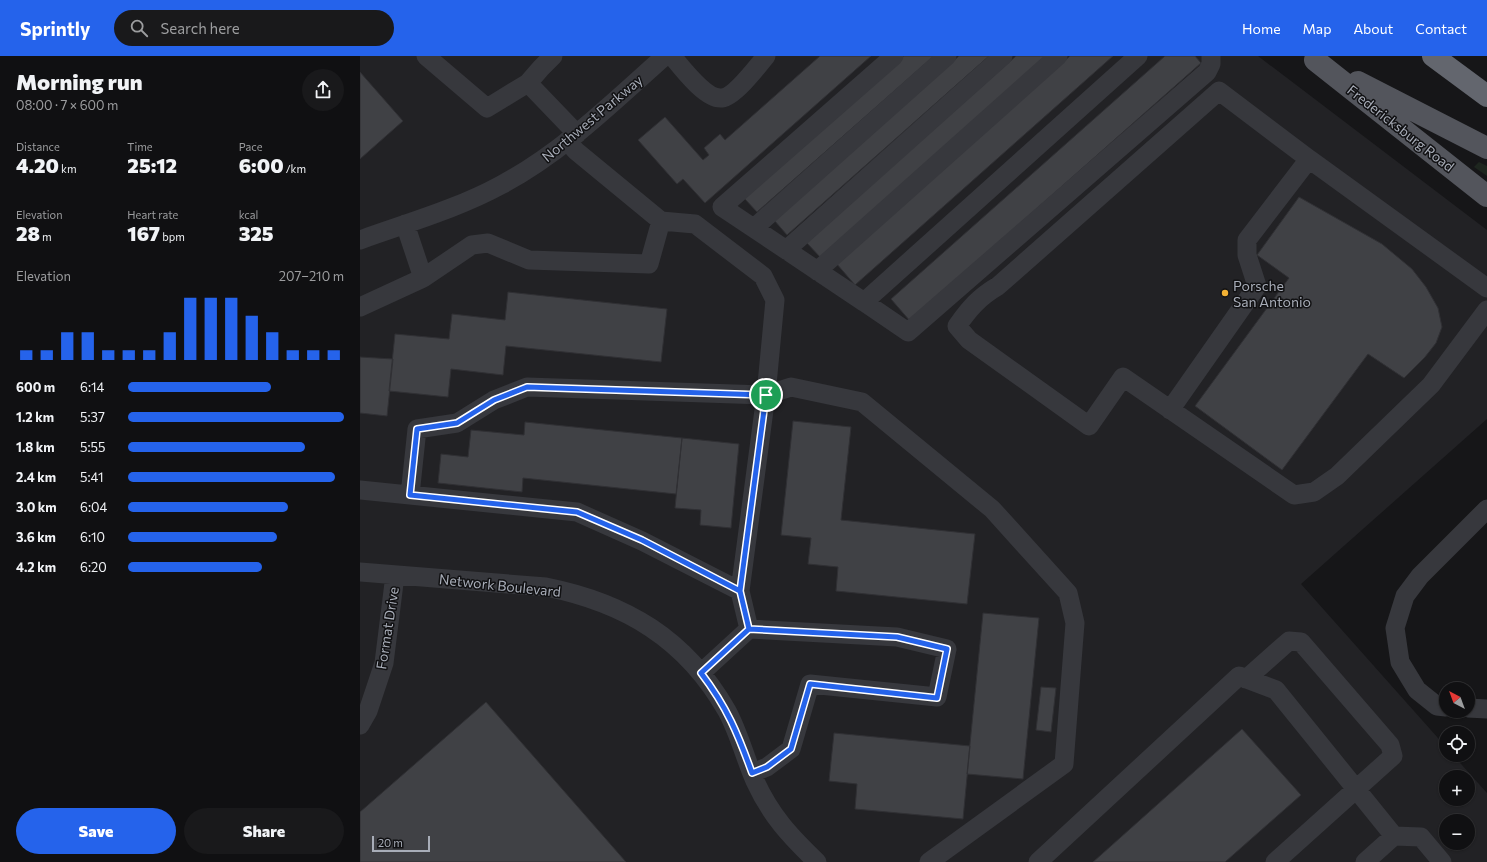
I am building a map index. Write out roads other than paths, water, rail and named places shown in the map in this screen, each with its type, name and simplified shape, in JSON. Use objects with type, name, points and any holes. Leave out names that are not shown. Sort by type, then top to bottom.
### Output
[{"type":"highway","points":[[1433,56],[1487,96]]},
{"type":"main road","points":[[1312,58],[1487,148]]},
{"type":"main road","name":"Fredericksburg Road","points":[[1312,58],[1487,196]]},
{"type":"street","points":[[426,56],[487,108],[528,83],[540,68],[553,56]]},
{"type":"street","name":"Northwest Parkway","points":[[360,240],[459,205],[501,186],[540,162],[572,138],[665,56]]},
{"type":"street","points":[[672,56],[707,94],[716,98],[723,98],[736,91],[766,56]]},
{"type":"street","points":[[894,56],[722,207],[908,332],[1207,72],[1211,64],[1211,56]]},
{"type":"street","points":[[754,228],[947,56]]},
{"type":"street","points":[[786,250],[1003,56]]},
{"type":"street","points":[[817,271],[1058,56]]},
{"type":"street","points":[[864,302],[1138,56]]},
{"type":"street","points":[[528,83],[572,138],[576,151],[661,221],[695,224],[763,276],[775,300],[766,395],[740,591],[749,629]]},
{"type":"street","points":[[1487,288],[1219,91],[998,286],[985,293],[971,307],[957,326],[969,340],[1089,426],[1123,377],[1294,495],[1314,492],[1337,476],[1431,385],[1487,310]]},
{"type":"street","points":[[1170,410],[1257,286],[1247,255],[1247,240],[1310,159]]},
{"type":"street","points":[[360,307],[422,278],[472,245],[488,243],[529,260],[649,264],[661,221]]},
{"type":"street","points":[[405,224],[422,278]]},
{"type":"street","points":[[410,495],[417,429],[457,423],[494,400],[527,387],[766,395],[791,387],[862,402],[992,509],[1068,593],[1075,624],[1064,764],[929,862]]},
{"type":"street","points":[[360,490],[577,512],[642,540],[740,591]]},
{"type":"street","points":[[1439,706],[1417,690],[1400,662],[1395,628],[1405,596],[1420,576],[1487,509]]},
{"type":"street","name":"Network Boulevard","points":[[360,572],[546,588],[571,592],[595,599],[641,621],[662,635],[681,652],[701,673],[714,690],[738,734],[752,773],[764,800],[790,835],[817,862]]},
{"type":"street","name":"Format Drive","points":[[360,725],[368,711],[384,664],[395,575]]},
{"type":"street","points":[[701,673],[749,629],[897,637],[947,649],[937,698],[810,684],[791,749],[767,767],[752,773]]},
{"type":"street","points":[[1246,679],[1289,641],[1300,642],[1390,745],[1393,756],[1275,862]]},
{"type":"street","points":[[1038,862],[1239,676],[1276,690],[1394,836]]},
{"type":"street","points":[[1475,708],[1487,708]]},
{"type":"street","points":[[1365,862],[1394,836],[1421,837],[1442,862]]},
{"type":"place","name":"Porsche San Antonio","points":[[1225,293]]}]
